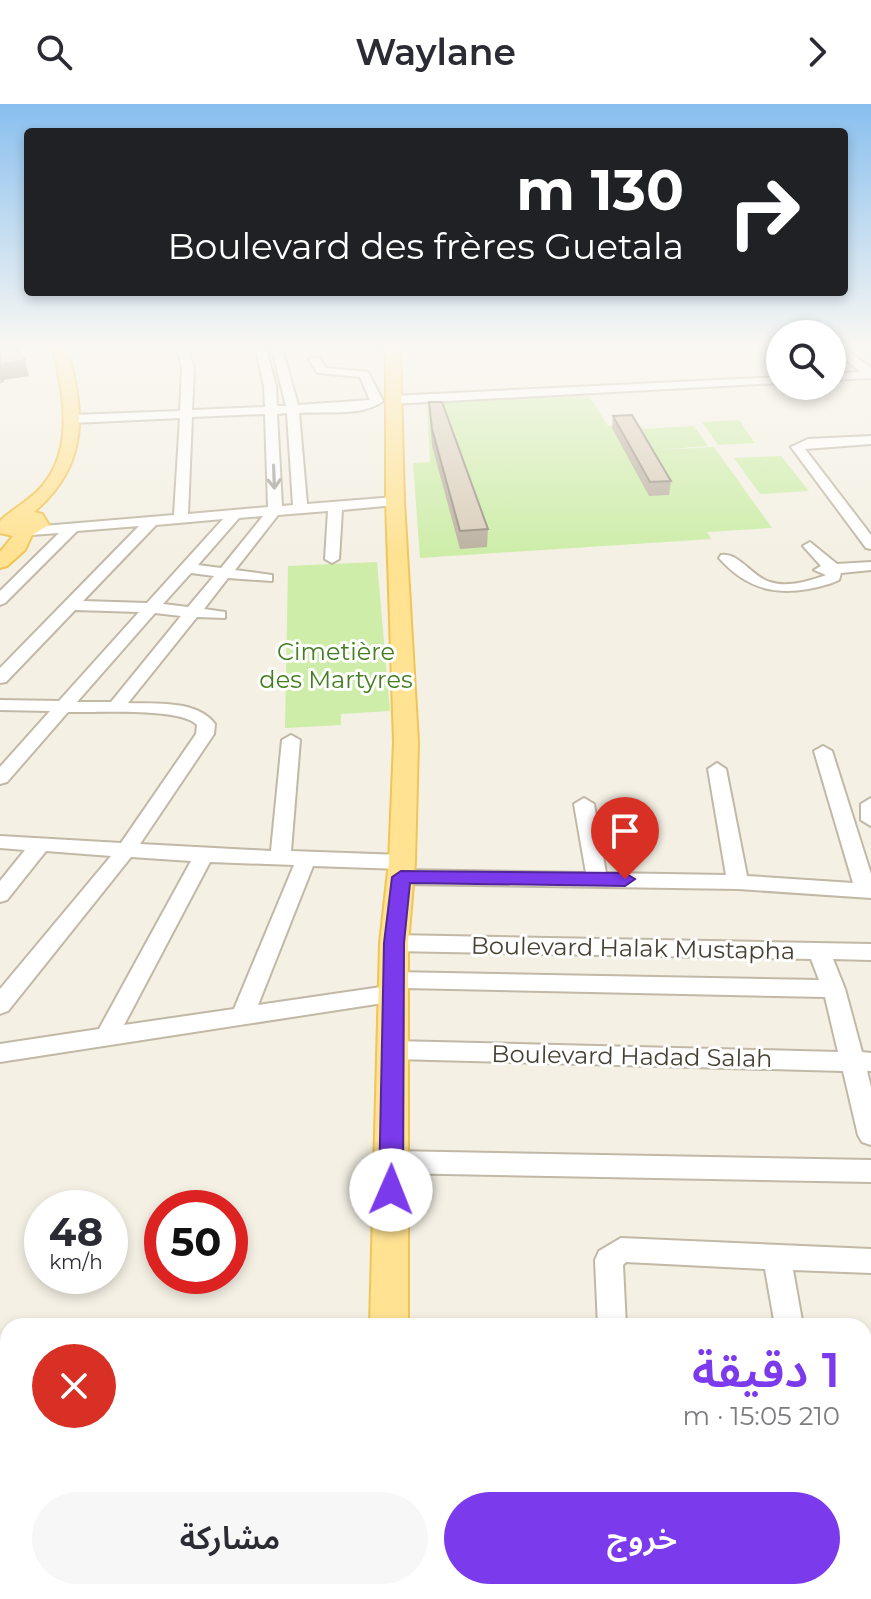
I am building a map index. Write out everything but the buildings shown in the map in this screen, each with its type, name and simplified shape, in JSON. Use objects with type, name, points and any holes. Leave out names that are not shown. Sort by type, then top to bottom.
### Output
[{"type":"main road","points":[[0,562],[18,546],[16,526],[52,494],[73,415]]},
{"type":"main road","points":[[389,1318],[394,943],[402,870],[406,742],[392,415]]},
{"type":"street","points":[[73,419],[168,415]]},
{"type":"street","points":[[181,517],[185,415]]},
{"type":"street","points":[[116,707],[275,510],[272,415]]},
{"type":"street","points":[[293,415],[300,508]]},
{"type":"street","points":[[868,444],[808,443],[797,447],[871,545]]},
{"type":"street","points":[[16,526],[104,523],[395,501]]},
{"type":"street","points":[[332,559],[335,506]]},
{"type":"street","points":[[0,778],[235,514]]},
{"type":"street","points":[[0,678],[154,519]]},
{"type":"street","points":[[16,526],[72,528],[104,523]]},
{"type":"street","points":[[0,600],[72,528]]},
{"type":"street","points":[[726,558],[769,587],[793,586],[834,577],[833,569],[810,546]]},
{"type":"street","points":[[186,568],[267,578]]},
{"type":"street","points":[[833,569],[868,570]]},
{"type":"street","points":[[73,605],[152,608],[219,615]]},
{"type":"street","points":[[0,705],[186,711],[198,715],[206,724],[205,734],[127,849],[0,1005]]},
{"type":"street","points":[[280,858],[291,740]]},
{"type":"street","points":[[0,842],[306,859],[402,870],[738,882],[869,891],[823,751]]},
{"type":"street","points":[[717,769],[738,882]]},
{"type":"street","points":[[584,804],[597,879]]},
{"type":"street","points":[[871,804],[871,820]]},
{"type":"street","points":[[0,895],[41,844]]},
{"type":"street","points":[[107,1036],[204,855]]},
{"type":"street","points":[[243,1015],[306,859]]},
{"type":"street","name":"Boulevard Halak Mustapha","points":[[394,943],[871,952]]},
{"type":"street","points":[[819,951],[861,1062],[871,1135]]},
{"type":"street","points":[[0,1053],[243,1015],[395,987],[834,989]]},
{"type":"street","name":"Boulevard Hadad Salah","points":[[394,1050],[861,1062]]},
{"type":"street","points":[[392,1162],[871,1171]]},
{"type":"street","points":[[612,1318],[609,1260],[621,1250],[871,1261]]},
{"type":"street","points":[[777,1257],[788,1318]]},
{"type":"green space","points":[[428,415],[601,415],[608,426],[640,425],[643,429],[694,426],[708,446],[656,450],[714,447],[772,528],[707,532],[711,539],[420,558],[413,463],[430,462]]},
{"type":"green space","points":[[739,420],[755,443],[718,445],[702,422]]},
{"type":"green space","points":[[781,456],[809,491],[760,494],[734,458]]},
{"type":"green space","name":"Cimetière des Martyres","points":[[377,562],[390,711],[341,714],[341,725],[285,728],[288,566]]},
{"type":"route","points":[[391,1190],[396,993],[394,943],[401,877],[625,879]]}]
